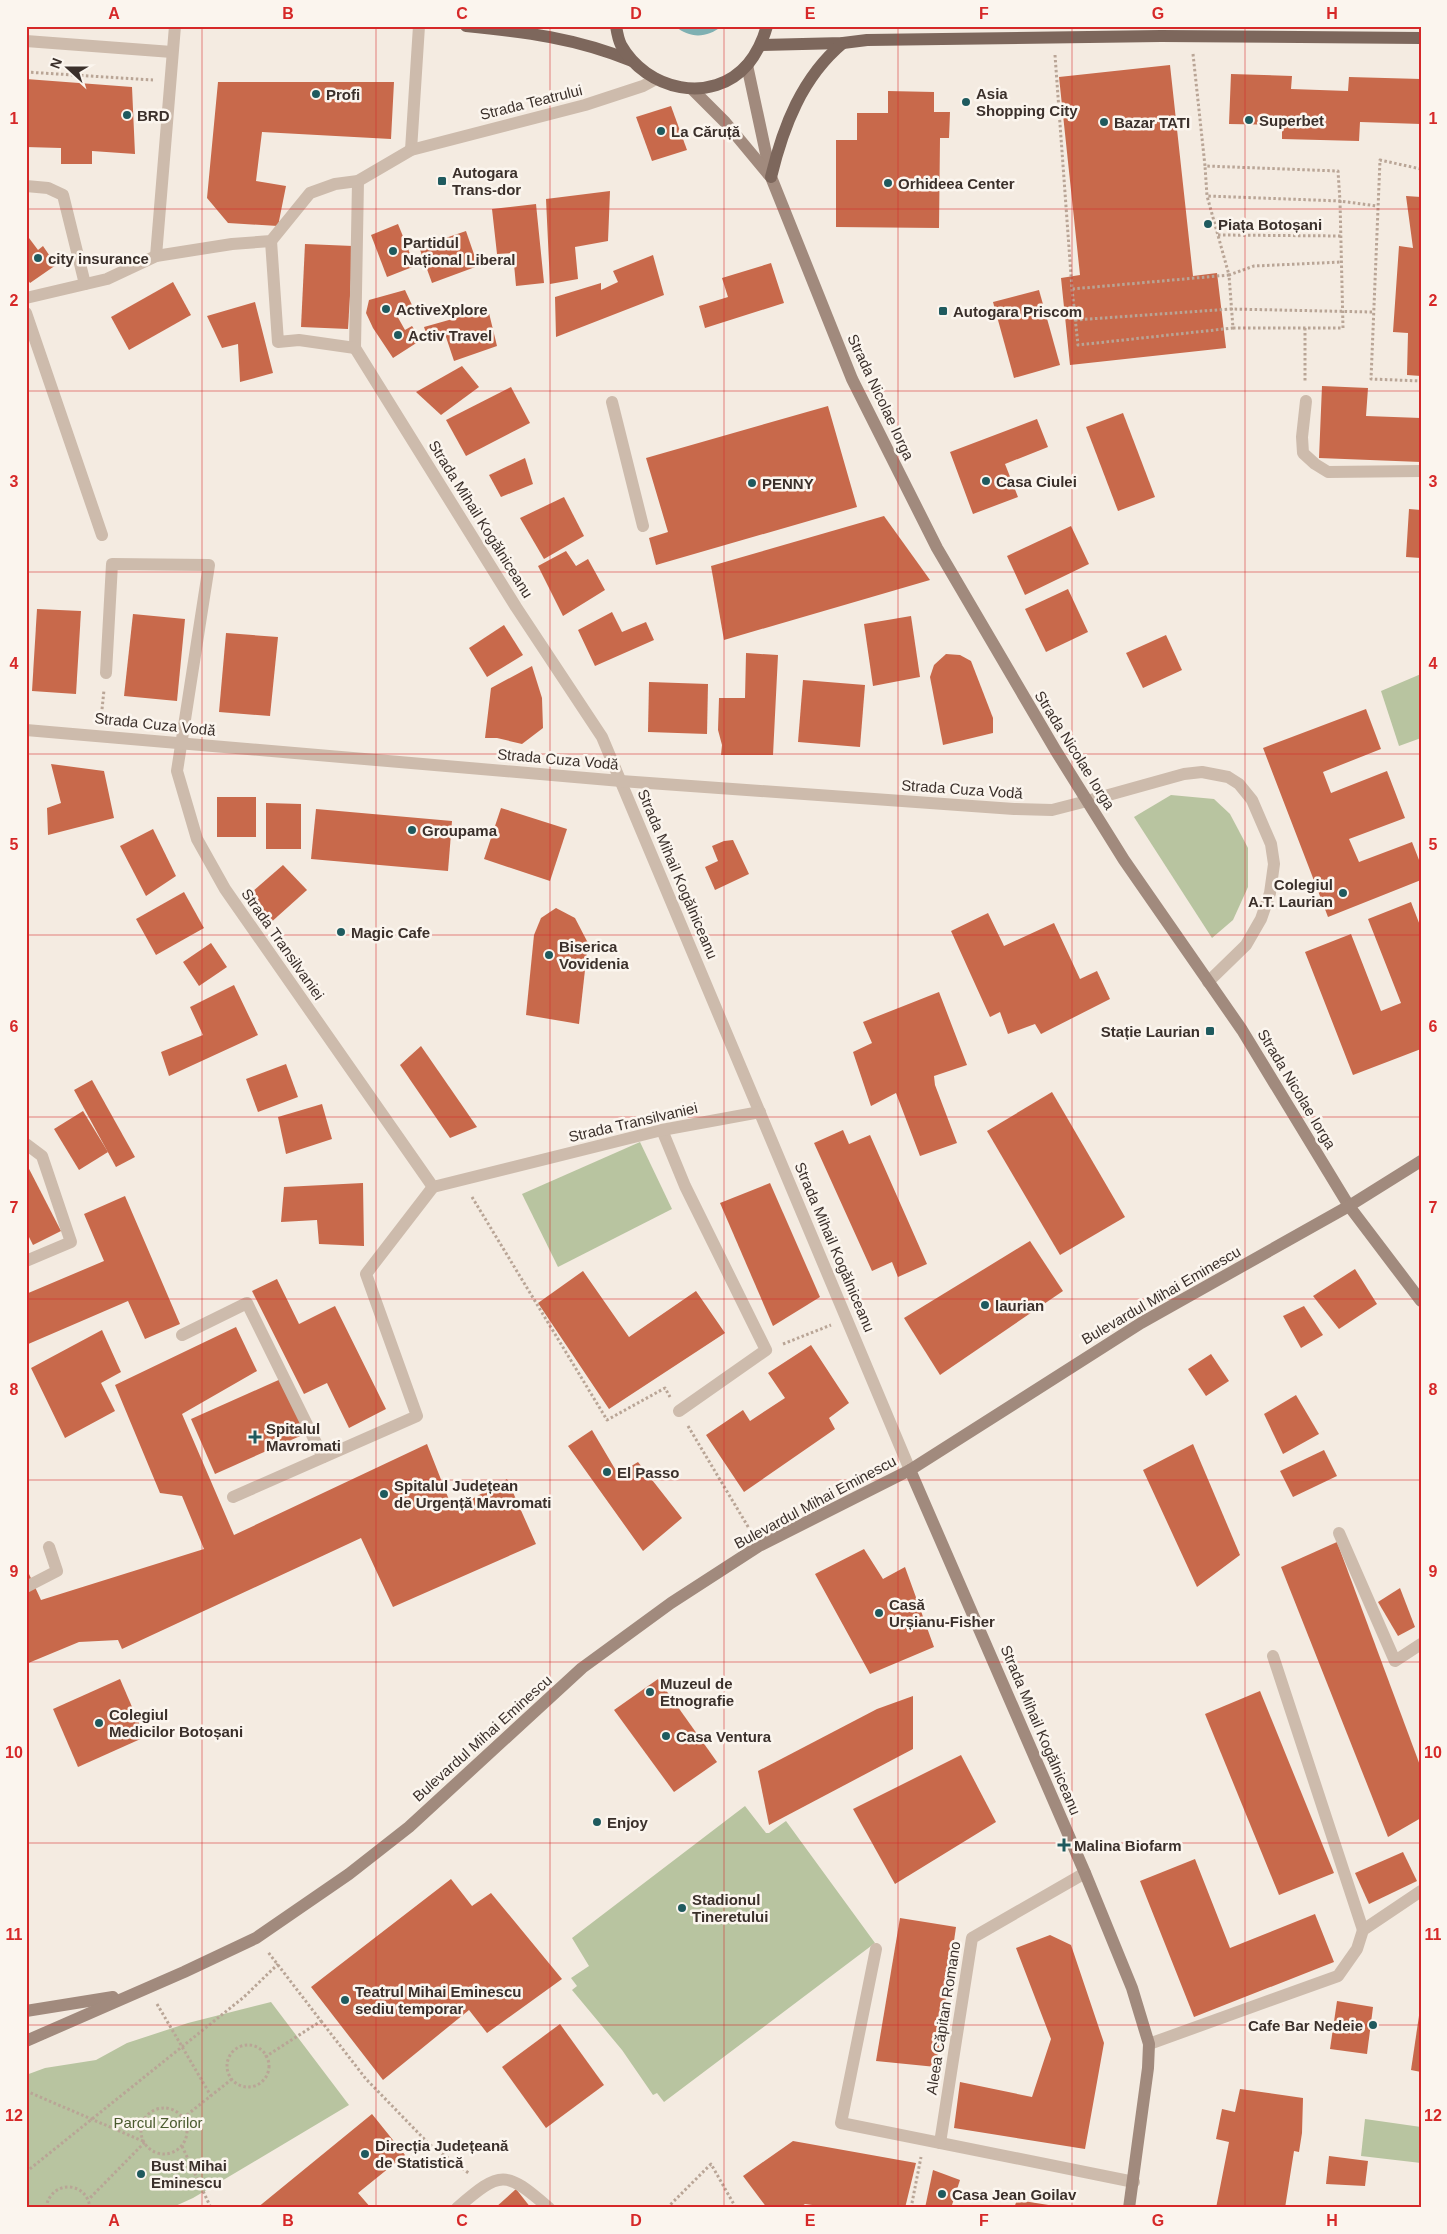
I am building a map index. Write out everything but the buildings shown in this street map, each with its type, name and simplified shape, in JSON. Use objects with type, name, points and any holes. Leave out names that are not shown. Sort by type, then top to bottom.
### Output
[{"type":"main road","points":[[466,26],[582,43],[632,61],[656,79],[670,86],[692,89],[712,86],[731,78],[748,65],[761,45],[767,26]]},
{"type":"main road","points":[[616,26],[620,43],[632,61]]},
{"type":"main road","points":[[761,45],[843,43],[867,40],[1191,36],[1421,38]]},
{"type":"main road","points":[[771,177],[781,137],[795,105],[826,57],[843,43]]},
{"type":"main road","name":"Strada Nicolae Iorga","points":[[748,65],[771,177],[852,379],[925,523],[1011,676],[1124,860],[1242,1030],[1349,1206],[1421,1301]]},
{"type":"main road","name":"Strada Nicolae Iorga","points":[[692,89],[725,122],[771,177]]},
{"type":"main road","name":"Bulevardul Mihai Eminescu","points":[[26,2041],[256,1938],[349,1874],[408,1827],[582,1668],[671,1603],[760,1546],[910,1470],[1141,1323],[1349,1206],[1421,1162]]},
{"type":"main road","name":"Strada Mihail Kogălniceanu","points":[[910,1470],[1085,1873],[1132,1988],[1149,2044],[1148,2068],[1129,2208]]},
{"type":"main road","name":"Bulevardul Mihai Eminescu","points":[[26,2011],[130,1994]]},
{"type":"street","points":[[156,256],[175,26]]},
{"type":"street","points":[[411,150],[419,26]]},
{"type":"street","points":[[26,41],[172,52]]},
{"type":"street","name":"Strada Teatrului","points":[[271,241],[310,193],[334,184],[358,181],[411,150],[585,105],[643,86],[656,79]]},
{"type":"street","points":[[26,298],[107,278],[156,256],[232,244],[271,241],[278,342],[299,340],[355,348],[358,181]]},
{"type":"street","points":[[26,186],[48,188],[63,195],[85,284]]},
{"type":"street","points":[[26,313],[102,535]]},
{"type":"street","name":"Strada Mihail Kogălniceanu","points":[[355,348],[516,607],[602,737],[910,1470]]},
{"type":"street","points":[[1306,401],[1302,437],[1304,453],[1315,464],[1328,472],[1421,471]]},
{"type":"street","points":[[612,402],[643,526]]},
{"type":"street","name":"Strada Transilvaniei","points":[[106,673],[112,564],[209,565],[177,771],[196,839],[225,888],[433,1187],[662,1130],[760,1112]]},
{"type":"street","name":"Strada Cuza Vodă","points":[[26,730],[100,734],[180,744],[622,781],[1014,809],[1052,810],[1184,774],[1202,772],[1228,777],[1239,784],[1252,800],[1271,844],[1274,864],[1270,893],[1261,919],[1246,946],[1208,982]]},
{"type":"street","points":[[662,1130],[685,1186],[766,1350],[679,1411]]},
{"type":"street","points":[[26,1144],[42,1156],[71,1242],[26,1261]]},
{"type":"street","points":[[233,1497],[417,1416],[366,1274],[433,1187]]},
{"type":"street","points":[[182,1335],[247,1303],[323,1457]]},
{"type":"street","points":[[1339,1533],[1395,1661],[1421,1644]]},
{"type":"street","points":[[26,1587],[57,1572],[49,1547]]},
{"type":"street","points":[[1149,2044],[1338,1976],[1357,1949],[1363,1930],[1273,1656]]},
{"type":"street","name":"Aleea Căpitan Romano","points":[[940,2143],[972,1938],[1085,1873]]},
{"type":"street","points":[[1363,1930],[1421,1891]]},
{"type":"street","points":[[876,1949],[841,2122],[1134,2182]]},
{"type":"street","points":[[457,2208],[484,2185],[496,2179],[522,2185],[549,2208]]},
{"type":"path","points":[[1191,36],[1207,196],[1229,275],[1233,328]]},
{"type":"path","points":[[1054,38],[1072,290],[1078,345],[1233,328],[1344,328],[1338,171],[1205,166]]},
{"type":"path","points":[[26,72],[169,81]]},
{"type":"path","points":[[1421,169],[1380,160],[1372,312],[1371,379],[1421,381]]},
{"type":"path","points":[[1207,196],[1340,201],[1377,206]]},
{"type":"path","points":[[1218,235],[1341,236]]},
{"type":"path","points":[[1072,290],[1229,275],[1254,266],[1342,262]]},
{"type":"path","points":[[1076,320],[1231,308],[1372,312]]},
{"type":"path","points":[[1305,328],[1306,401]]},
{"type":"path","points":[[100,734],[106,673]]},
{"type":"path","points":[[461,1179],[607,1420],[665,1388],[760,1546]]},
{"type":"path","points":[[766,1350],[847,1319]]},
{"type":"path","points":[[256,1938],[366,2079],[429,2144],[484,2185]]},
{"type":"path","points":[[26,2172],[244,1997],[278,1964]]},
{"type":"path","points":[[147,1988],[211,2096]]},
{"type":"path","points":[[266,2057],[321,2021]]},
{"type":"path","points":[[241,2046],[256,2046],[262,2050],[269,2069],[260,2083],[244,2087],[237,2085],[232,2079],[226,2067],[229,2055],[234,2049],[241,2046]]},
{"type":"path","points":[[183,2118],[232,2079]]},
{"type":"path","points":[[26,2091],[144,2142],[162,2154],[169,2153],[182,2146],[187,2132],[183,2118],[171,2109],[156,2110],[150,2114],[142,2126],[144,2142]]},
{"type":"path","points":[[911,2208],[924,2140]]},
{"type":"path","points":[[89,2199],[144,2142]]},
{"type":"path","points":[[182,2146],[212,2208]]},
{"type":"path","points":[[666,2208],[711,2164],[736,2208]]},
{"type":"path","points":[[46,2208],[52,2193],[65,2186],[79,2189],[89,2199],[90,2208]]},
{"type":"green space","points":[[1200,26],[1421,26],[1421,29]]},
{"type":"green space","points":[[1421,674],[1421,738],[1399,746],[1381,691]]},
{"type":"green space","points":[[1171,795],[1214,799],[1230,814],[1248,848],[1248,887],[1233,920],[1212,938],[1134,817]]},
{"type":"green space","points":[[640,1142],[672,1209],[558,1267],[522,1194]]},
{"type":"green space","points":[[745,1806],[766,1833],[769,1833],[786,1821],[875,1943],[664,2102],[657,2093],[653,2095],[622,2050],[572,1990],[577,1986],[571,1978],[589,1966],[572,1938]]},
{"type":"green space","name":"Parcul Zorilor","points":[[271,2002],[349,2105],[193,2198],[171,2208],[26,2208],[26,2075],[45,2068],[96,2060],[127,2043],[188,2023]]},
{"type":"green space","points":[[1365,2119],[1421,2127],[1421,2163],[1361,2156]]},
{"type":"water","points":[[675,26],[722,26],[704,35],[693,35]]},
{"type":"place","name":"Profi","points":[[316,94]]},
{"type":"place","name":"Asia Shopping City","points":[[966,102]]},
{"type":"place","name":"BRD","points":[[127,115]]},
{"type":"place","name":"Superbet","points":[[1249,120]]},
{"type":"place","name":"Bazar TATI","points":[[1104,122]]},
{"type":"place","name":"La Căruță","points":[[661,131]]},
{"type":"place","name":"Autogara Trans-dor","points":[[442,181]]},
{"type":"place","name":"Orhideea Center","points":[[888,183]]},
{"type":"place","name":"Piața Botoșani","points":[[1208,224]]},
{"type":"place","name":"Partidul Național Liberal","points":[[393,251]]},
{"type":"place","name":"city insurance","points":[[38,258]]},
{"type":"place","name":"ActiveXplore","points":[[386,309]]},
{"type":"place","name":"Autogara Priscom","points":[[943,311]]},
{"type":"place","name":"Activ Travel","points":[[398,335]]},
{"type":"place","name":"Casa Ciulei","points":[[986,481]]},
{"type":"place","name":"PENNY","points":[[752,483]]},
{"type":"place","name":"Groupama","points":[[412,830]]},
{"type":"place","name":"Colegiul A.T. Laurian","points":[[1343,893]]},
{"type":"place","name":"Magic Cafe","points":[[341,932]]},
{"type":"place","name":"Biserica Vovidenia","points":[[549,955]]},
{"type":"place","name":"Stație Laurian","points":[[1210,1031]]},
{"type":"place","name":"laurian","points":[[985,1305]]},
{"type":"place","name":"Spitalul Mavromati","points":[[255,1437]]},
{"type":"place","name":"El Passo","points":[[607,1472]]},
{"type":"place","name":"Spitalul Județean de Urgență Mavromati","points":[[384,1494]]},
{"type":"place","name":"Casă Urșianu-Fisher","points":[[879,1613]]},
{"type":"place","name":"Muzeul de Etnografie","points":[[650,1692]]},
{"type":"place","name":"Colegiul Medicilor Botoșani","points":[[99,1723]]},
{"type":"place","name":"Casa Ventura","points":[[666,1736]]},
{"type":"place","name":"Enjoy","points":[[597,1822]]},
{"type":"place","name":"Malina Biofarm","points":[[1064,1845]]},
{"type":"place","name":"Stadionul Tineretului","points":[[682,1908]]},
{"type":"place","name":"Teatrul Mihai Eminescu sediu temporar","points":[[345,2000]]},
{"type":"place","name":"Cafe Bar Nedeie","points":[[1373,2025]]},
{"type":"place","name":"Direcția Județeană de Statistică","points":[[365,2154]]},
{"type":"place","name":"Bust Mihai Eminescu","points":[[141,2174]]},
{"type":"place","name":"Casa Jean Goilav","points":[[942,2194]]}]
